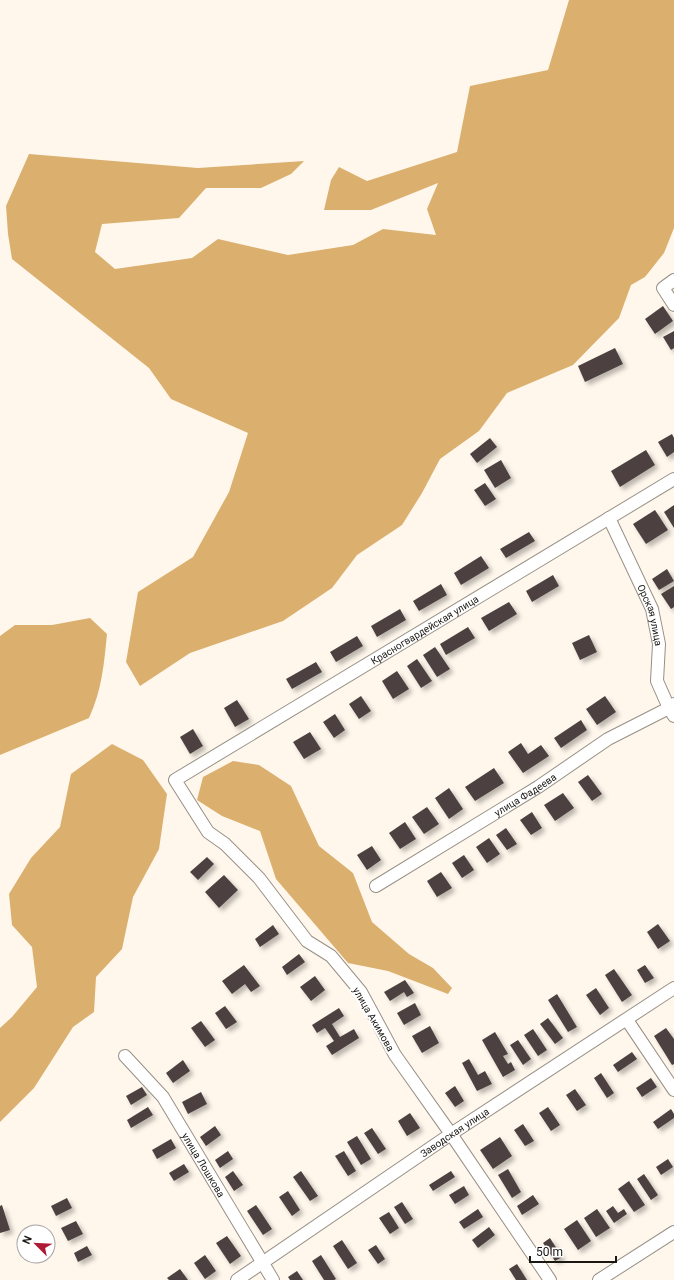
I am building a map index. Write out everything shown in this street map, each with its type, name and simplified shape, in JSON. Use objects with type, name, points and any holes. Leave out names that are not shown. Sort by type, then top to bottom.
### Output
[{"type":"street","points":[[674,280],[663,288],[674,305]]},
{"type":"street","name":"Красногвардейская улица","points":[[175,780],[674,479]]},
{"type":"street","name":"Орская улица","points":[[609,518],[652,609],[658,644],[657,681],[672,710]]},
{"type":"street","name":"улица Фадеева","points":[[376,886],[538,787],[608,738],[672,710]]},
{"type":"street","name":"улица Акимова","points":[[175,780],[208,832],[226,844],[259,878],[307,941],[331,956],[361,992],[395,1055],[451,1134],[550,1280]]},
{"type":"street","name":"Заводская улица","points":[[237,1280],[451,1134],[674,988]]},
{"type":"street","points":[[627,1020],[674,1090]]},
{"type":"street","name":"улица Лошкова","points":[[125,1056],[163,1097],[273,1280]]},
{"type":"street","points":[[599,1280],[674,1232]]},
{"type":"shaded area","points":[[569,0],[674,0],[674,228],[664,253],[645,277],[631,285],[619,318],[573,365],[507,393],[479,431],[440,459],[422,493],[402,525],[357,555],[332,588],[283,621],[190,653],[140,686],[126,662],[138,592],[193,557],[229,492],[248,433],[171,399],[149,368],[12,259],[6,206],[29,154],[198,168],[304,161],[291,174],[261,188],[206,188],[179,218],[102,224],[95,252],[115,269],[192,258],[218,239],[288,255],[353,245],[383,229],[436,235],[427,209],[438,183],[371,210],[324,210],[331,180],[339,167],[367,181],[457,152],[470,86],[548,70]]},
{"type":"shaded area","points":[[90,618],[107,634],[100,687],[89,718],[0,755],[0,636],[15,625],[52,625]]},
{"type":"shaded area","points":[[112,744],[143,760],[167,794],[159,849],[133,897],[122,949],[96,977],[94,1012],[73,1027],[34,1088],[0,1122],[0,1028],[12,1017],[37,987],[32,947],[12,925],[9,894],[31,858],[60,827],[71,774]]},
{"type":"shaded area","points":[[233,761],[259,765],[291,786],[319,846],[353,873],[372,922],[409,954],[433,968],[452,988],[448,994],[388,971],[348,963],[276,879],[260,831],[222,816],[197,800],[203,777]]},
{"type":"building","points":[[663,306],[673,321],[655,334],[645,319]]},
{"type":"building","points":[[674,331],[674,348],[671,350],[663,337]]},
{"type":"building","points":[[615,348],[623,364],[585,382],[578,366]]},
{"type":"building","points":[[672,434],[674,438],[674,452],[667,457],[658,442]]},
{"type":"building","points":[[490,438],[497,447],[477,463],[470,454]]},
{"type":"building","points":[[646,450],[655,465],[620,487],[611,471]]},
{"type":"building","points":[[501,460],[511,478],[495,488],[484,470]]},
{"type":"building","points":[[485,483],[496,499],[485,506],[474,490]]},
{"type":"building","points":[[674,505],[674,528],[664,512]]},
{"type":"building","points":[[655,510],[668,530],[646,544],[633,524]]},
{"type":"building","points":[[529,532],[535,541],[506,558],[500,549]]},
{"type":"building","points":[[481,556],[489,568],[461,585],[454,573]]},
{"type":"building","points":[[667,569],[674,581],[659,590],[652,579]]},
{"type":"building","points":[[553,575],[559,586],[532,602],[526,591]]},
{"type":"building","points":[[441,584],[447,595],[419,611],[413,601]]},
{"type":"building","points":[[674,586],[674,607],[671,609],[661,594]]},
{"type":"building","points":[[509,602],[517,614],[489,631],[481,618]]},
{"type":"building","points":[[400,609],[406,620],[377,637],[371,626]]},
{"type":"building","points":[[468,627],[475,638],[446,655],[440,644]]},
{"type":"building","points":[[589,635],[597,652],[580,660],[572,643]]},
{"type":"building","points":[[357,636],[363,646],[336,662],[330,652]]},
{"type":"building","points":[[435,647],[450,669],[437,677],[423,655]]},
{"type":"building","points":[[417,659],[432,681],[421,688],[407,666]]},
{"type":"building","points":[[316,662],[322,672],[292,689],[286,679]]},
{"type":"building","points":[[397,671],[409,689],[393,699],[382,681]]},
{"type":"building","points":[[361,696],[371,711],[359,719],[349,704]]},
{"type":"building","points":[[605,696],[616,712],[597,725],[586,709]]},
{"type":"building","points":[[237,700],[249,719],[235,727],[224,708]]},
{"type":"building","points":[[335,714],[345,730],[334,738],[323,722]]},
{"type":"building","points":[[581,720],[587,730],[561,748],[554,738]]},
{"type":"building","points":[[193,729],[203,746],[190,754],[180,737]]},
{"type":"building","points":[[310,732],[321,749],[304,759],[293,742]]},
{"type":"building","points":[[521,743],[528,754],[541,745],[549,756],[523,773],[508,752]]},
{"type":"building","points":[[494,768],[504,783],[475,801],[465,787]]},
{"type":"building","points":[[588,775],[602,794],[592,801],[578,782]]},
{"type":"building","points":[[449,788],[463,809],[449,819],[435,798]]},
{"type":"building","points":[[563,793],[574,808],[555,821],[544,805]]},
{"type":"building","points":[[427,807],[439,824],[424,834],[412,817]]},
{"type":"building","points":[[532,812],[542,828],[531,835],[520,820]]},
{"type":"building","points":[[405,822],[416,839],[400,849],[389,833]]},
{"type":"building","points":[[506,828],[517,844],[507,850],[496,835]]},
{"type":"building","points":[[489,838],[500,854],[487,863],[476,847]]},
{"type":"building","points":[[372,846],[381,860],[367,870],[357,855]]},
{"type":"building","points":[[464,855],[474,870],[462,878],[452,863]]},
{"type":"building","points":[[207,857],[214,864],[198,880],[190,872]]},
{"type":"building","points":[[441,872],[452,888],[437,897],[427,881]]},
{"type":"building","points":[[224,875],[238,890],[219,908],[205,892]]},
{"type":"building","points":[[658,924],[670,941],[658,949],[647,932]]},
{"type":"building","points":[[273,925],[279,934],[260,947],[255,939]]},
{"type":"building","points":[[299,954],[305,962],[287,975],[282,967]]},
{"type":"building","points":[[244,965],[260,986],[251,992],[245,984],[232,994],[222,981]]},
{"type":"building","points":[[645,965],[654,978],[645,983],[637,970]]},
{"type":"building","points":[[614,969],[632,995],[622,1002],[605,975]]},
{"type":"building","points":[[315,976],[325,990],[311,1001],[300,987]]},
{"type":"building","points":[[405,980],[414,993],[407,997],[404,992],[390,1001],[384,992]]},
{"type":"building","points":[[596,988],[609,1008],[600,1015],[586,995]]},
{"type":"building","points":[[557,994],[577,1027],[568,1032],[548,1000]]},
{"type":"building","points":[[415,1003],[421,1015],[404,1025],[397,1013]]},
{"type":"building","points":[[225,1006],[237,1022],[226,1029],[215,1013]]},
{"type":"building","points":[[339,1008],[344,1016],[332,1024],[340,1037],[354,1029],[359,1038],[332,1055],[326,1046],[334,1041],[325,1028],[317,1033],[312,1025]]},
{"type":"building","points":[[548,1018],[563,1038],[555,1044],[540,1024]]},
{"type":"building","points":[[201,1021],[215,1040],[205,1047],[191,1028]]},
{"type":"building","points":[[430,1026],[439,1043],[422,1053],[412,1036]]},
{"type":"building","points":[[666,1028],[674,1039],[674,1064],[672,1065],[654,1036]]},
{"type":"building","points":[[533,1029],[547,1050],[538,1056],[524,1035]]},
{"type":"building","points":[[495,1032],[508,1054],[503,1056],[508,1064],[511,1062],[515,1070],[503,1077],[482,1040]]},
{"type":"building","points":[[518,1040],[531,1059],[523,1065],[510,1045]]},
{"type":"building","points":[[632,1052],[637,1059],[618,1072],[613,1065]]},
{"type":"building","points":[[469,1059],[478,1075],[485,1071],[492,1084],[477,1091],[462,1063]]},
{"type":"building","points":[[183,1060],[190,1071],[173,1083],[166,1073]]},
{"type":"building","points":[[601,1073],[614,1093],[607,1098],[594,1078]]},
{"type":"building","points":[[651,1078],[657,1087],[642,1097],[636,1088]]},
{"type":"building","points":[[455,1086],[464,1101],[455,1107],[445,1093]]},
{"type":"building","points":[[142,1087],[147,1095],[131,1105],[126,1096]]},
{"type":"building","points":[[575,1089],[586,1105],[577,1111],[566,1095]]},
{"type":"building","points":[[201,1092],[207,1104],[188,1114],[182,1102]]},
{"type":"building","points":[[148,1107],[153,1115],[131,1128],[127,1120]]},
{"type":"building","points":[[548,1107],[560,1125],[551,1131],[539,1113]]},
{"type":"building","points":[[671,1109],[674,1114],[674,1118],[658,1129],[653,1122]]},
{"type":"building","points":[[410,1113],[420,1128],[407,1136],[398,1121]]},
{"type":"building","points":[[523,1124],[534,1141],[525,1146],[514,1130]]},
{"type":"building","points":[[215,1126],[221,1135],[206,1146],[200,1137]]},
{"type":"building","points":[[372,1128],[386,1149],[378,1154],[364,1133]]},
{"type":"building","points":[[357,1136],[371,1159],[361,1165],[347,1142]]},
{"type":"building","points":[[500,1137],[512,1156],[493,1169],[480,1150]]},
{"type":"building","points":[[171,1139],[176,1148],[157,1159],[152,1150]]},
{"type":"building","points":[[228,1151],[233,1159],[220,1168],[215,1160]]},
{"type":"building","points":[[344,1151],[356,1171],[348,1176],[335,1156]]},
{"type":"building","points":[[668,1159],[673,1167],[661,1175],[656,1167]]},
{"type":"building","points":[[184,1164],[189,1172],[174,1181],[169,1173]]},
{"type":"building","points":[[508,1169],[521,1192],[512,1198],[498,1175]]},
{"type":"building","points":[[233,1171],[243,1185],[234,1191],[225,1177]]},
{"type":"building","points":[[301,1171],[318,1196],[310,1201],[293,1177]]},
{"type":"building","points":[[451,1171],[455,1177],[433,1191],[429,1185]]},
{"type":"building","points":[[644,1174],[658,1195],[651,1200],[637,1179]]},
{"type":"building","points":[[629,1181],[645,1205],[634,1212],[618,1189]]},
{"type":"building","points":[[464,1186],[469,1195],[455,1204],[449,1195]]},
{"type":"building","points":[[288,1191],[300,1210],[292,1216],[279,1197]]},
{"type":"building","points":[[533,1195],[539,1204],[522,1215],[517,1206]]},
{"type":"building","points":[[67,1198],[72,1208],[56,1216],[51,1206]]},
{"type":"building","points":[[402,1202],[413,1219],[405,1224],[394,1207]]},
{"type":"building","points":[[2,1205],[10,1230],[0,1233],[0,1206]]},
{"type":"building","points":[[256,1205],[272,1229],[263,1235],[247,1211]]},
{"type":"building","points":[[613,1206],[618,1213],[624,1209],[627,1214],[614,1223],[606,1211]]},
{"type":"building","points":[[478,1209],[483,1217],[464,1229],[459,1222]]},
{"type":"building","points":[[597,1209],[610,1228],[596,1237],[584,1218]]},
{"type":"building","points":[[389,1212],[399,1228],[390,1234],[379,1218]]},
{"type":"building","points":[[577,1220],[591,1241],[578,1250],[564,1229]]},
{"type":"building","points":[[76,1221],[83,1234],[68,1241],[61,1228]]},
{"type":"building","points":[[489,1227],[495,1235],[478,1248],[472,1240]]},
{"type":"building","points":[[227,1236],[241,1256],[230,1264],[216,1243]]},
{"type":"building","points":[[550,1238],[562,1257],[555,1261],[543,1243]]},
{"type":"building","points":[[342,1240],[357,1263],[348,1269],[333,1246]]},
{"type":"building","points":[[376,1245],[385,1259],[378,1264],[368,1250]]},
{"type":"building","points":[[87,1246],[92,1255],[78,1262],[74,1253]]},
{"type":"building","points":[[205,1255],[216,1271],[205,1279],[194,1263]]},
{"type":"building","points":[[321,1255],[336,1279],[324,1280],[312,1261]]},
{"type":"building","points":[[517,1264],[527,1280],[516,1280],[509,1269]]},
{"type":"building","points":[[180,1269],[188,1280],[169,1280],[167,1278]]},
{"type":"building","points":[[297,1271],[303,1280],[290,1280],[288,1277]]}]
